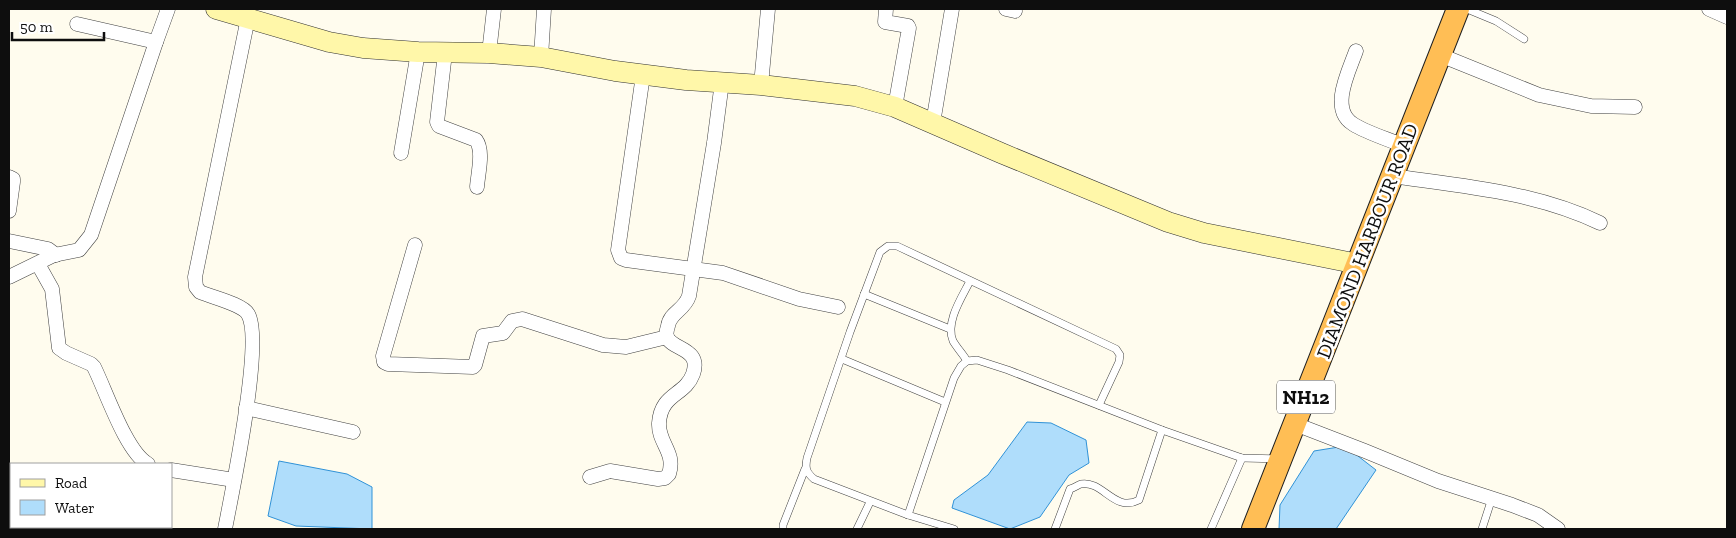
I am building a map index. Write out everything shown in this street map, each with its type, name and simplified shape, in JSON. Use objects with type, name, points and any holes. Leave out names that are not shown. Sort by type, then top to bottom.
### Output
[{"type":"highway","name":"DIAMOND HARBOUR ROAD","points":[[1253,529],[1458,9]]},
{"type":"main road","points":[[216,9],[328,42],[363,48],[540,57],[643,75],[761,85],[855,96],[895,107],[1168,222],[1204,233],[1358,264]]},
{"type":"street","points":[[9,277],[56,255],[79,250],[91,235],[168,9]]},
{"type":"street","points":[[489,53],[494,9]]},
{"type":"street","points":[[540,57],[544,9]]},
{"type":"street","points":[[761,85],[768,9]]},
{"type":"street","points":[[886,9],[885,22],[908,26],[909,28],[895,107]]},
{"type":"street","points":[[933,123],[952,9]]},
{"type":"street","points":[[1709,9],[1727,17]]},
{"type":"street","points":[[225,529],[246,408],[252,351],[250,321],[244,310],[200,292],[196,287],[195,278],[248,18]]},
{"type":"street","points":[[77,24],[156,42]]},
{"type":"street","points":[[1356,51],[1344,83],[1341,102],[1345,116],[1352,124],[1404,146]]},
{"type":"street","points":[[402,153],[418,52]]},
{"type":"street","points":[[445,52],[437,122],[438,126],[478,142],[480,150],[477,187]]},
{"type":"street","points":[[1440,55],[1539,95],[1590,106],[1635,107]]},
{"type":"street","points":[[643,75],[618,250],[621,258],[723,273],[799,299],[838,307]]},
{"type":"street","points":[[667,337],[670,317],[685,306],[688,301],[722,82]]},
{"type":"street","points":[[1392,176],[1502,193],[1575,211],[1600,223]]},
{"type":"street","points":[[9,177],[14,182],[9,211]]},
{"type":"street","points":[[9,241],[48,249],[56,255]]},
{"type":"street","points":[[415,245],[383,356],[384,362],[388,364],[473,367],[483,336],[503,333],[512,321],[522,319],[603,345],[626,346],[667,337],[692,357],[694,363],[689,381],[666,402],[659,421],[661,436],[672,460],[669,474],[665,478],[658,479],[610,471],[590,476]]},
{"type":"street","points":[[38,264],[52,289],[59,348],[94,367],[132,449],[146,463]]},
{"type":"street","points":[[246,408],[353,432]]},
{"type":"street","points":[[1295,424],[1438,481],[1538,515],[1558,529]]},
{"type":"street","points":[[172,470],[234,480]]},
{"type":"lane","points":[[1467,9],[1496,21],[1524,39]]},
{"type":"lane","points":[[783,529],[864,294],[880,252],[888,246],[898,246],[1116,349],[1120,355],[1119,362],[1100,405]]},
{"type":"lane","points":[[967,361],[953,341],[950,329],[953,317],[970,281]]},
{"type":"lane","points":[[864,294],[950,329]]},
{"type":"lane","points":[[842,358],[945,402]]},
{"type":"lane","points":[[908,515],[954,378],[961,366],[967,361],[977,360],[1008,370],[1162,430],[1242,458],[1280,459]]},
{"type":"lane","points":[[1055,529],[1070,489],[1080,484],[1090,485],[1122,503],[1131,504],[1139,500],[1162,430]]},
{"type":"lane","points":[[1211,529],[1242,458]]},
{"type":"lane","points":[[805,469],[814,479],[870,502],[954,529]]},
{"type":"lane","points":[[1482,529],[1492,498]]},
{"type":"lane","points":[[858,529],[870,502]]},
{"type":"water","points":[[1027,422],[1051,423],[1086,440],[1089,463],[1069,475],[1040,517],[1010,529],[952,508],[954,500],[988,475]]},
{"type":"water","points":[[1345,446],[1376,470],[1336,529],[1279,529],[1280,505],[1314,451]]},
{"type":"water","points":[[279,461],[347,474],[372,487],[372,529],[296,526],[268,516]]}]
